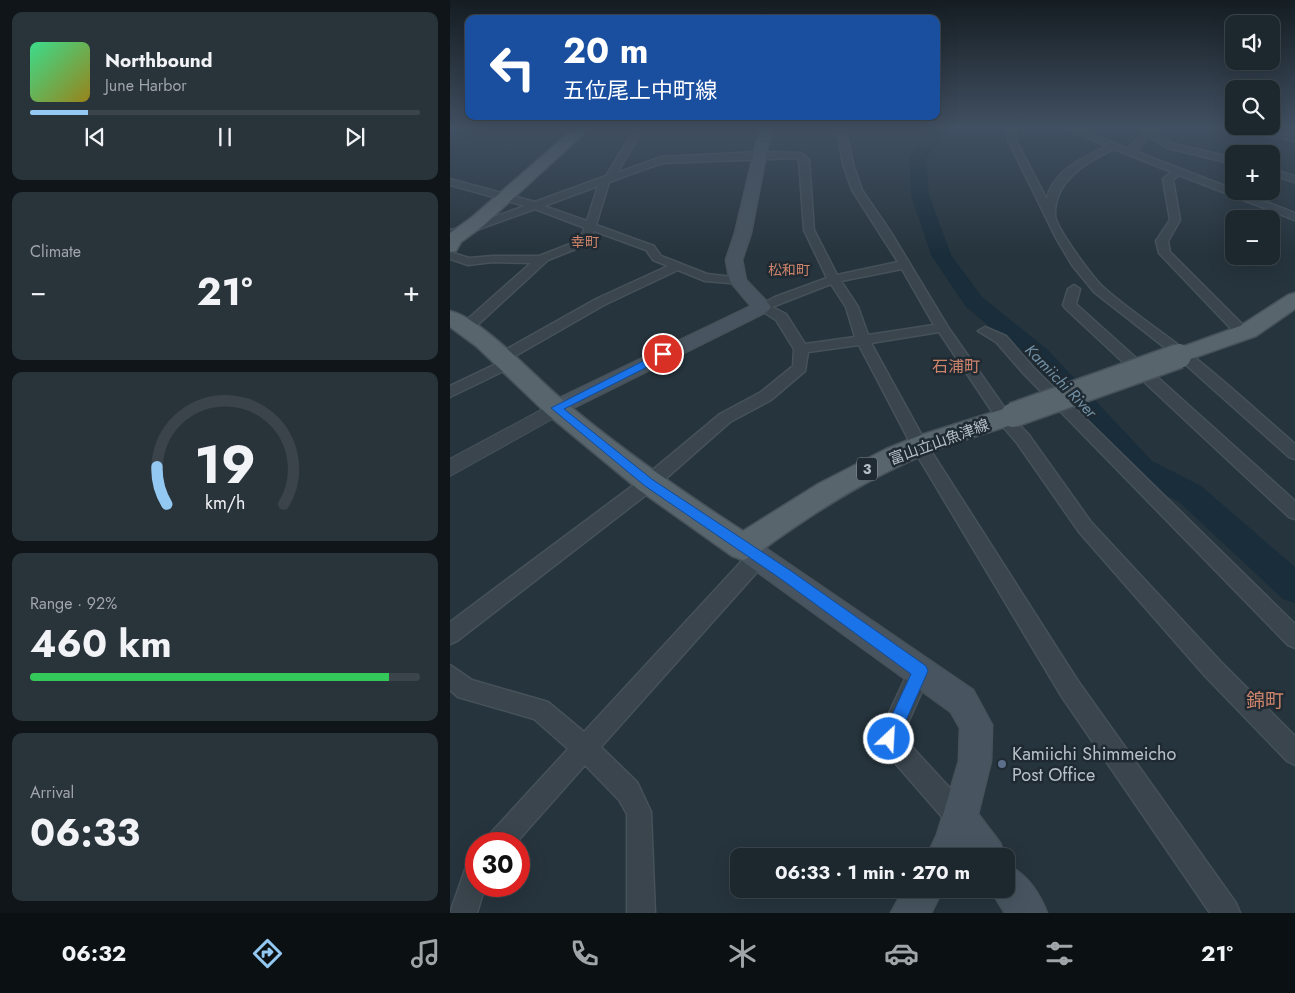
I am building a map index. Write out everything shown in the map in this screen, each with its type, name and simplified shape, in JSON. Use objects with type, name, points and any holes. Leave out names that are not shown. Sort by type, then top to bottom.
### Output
[{"type":"main road","points":[[450,247],[457,232],[506,196],[536,170]]},
{"type":"main road","points":[[556,408],[762,307],[738,281],[734,260],[743,233],[757,170]]},
{"type":"main road","name":"富山立山魚津線","points":[[751,552],[784,518],[856,474],[920,446],[1243,333],[1270,318],[1295,299]]},
{"type":"main road","points":[[458,323],[506,360],[556,408],[649,483],[751,552],[962,701],[976,725],[975,761],[953,842],[950,848]]},
{"type":"main road","points":[[959,817],[981,848]]},
{"type":"main road","points":[[1015,895],[1028,913]]},
{"type":"main road","points":[[910,913],[919,898]]},
{"type":"street","points":[[458,323],[542,260],[582,243],[588,234],[607,178],[612,170]]},
{"type":"street","points":[[457,232],[632,170]]},
{"type":"street","points":[[805,170],[809,230],[834,280],[852,307],[863,340],[920,446],[1070,689],[1226,913]]},
{"type":"street","points":[[850,170],[857,190],[885,231],[942,327],[1009,416],[1022,439],[1085,527],[1213,669],[1295,753]]},
{"type":"street","points":[[1028,170],[1076,264],[1098,289],[1180,355],[1295,453]]},
{"type":"street","points":[[1051,214],[1054,192],[1073,170]]},
{"type":"street","points":[[1175,170],[1293,214]]},
{"type":"street","points":[[1179,171],[1168,179],[1175,220],[1162,241],[1165,253],[1243,333]]},
{"type":"street","points":[[1280,175],[1295,179]]},
{"type":"street","points":[[450,182],[534,205],[589,227],[650,248],[657,258],[705,277],[738,281]]},
{"type":"street","points":[[450,255],[468,262],[493,259],[542,260]]},
{"type":"street","points":[[762,307],[790,294],[834,280],[875,268],[904,265]]},
{"type":"street","points":[[450,392],[600,302],[678,266]]},
{"type":"street","points":[[1074,289],[1069,305],[1295,512]]},
{"type":"street","points":[[450,634],[649,483],[726,418],[766,396],[800,368],[801,348],[781,317],[762,307]]},
{"type":"street","points":[[801,348],[942,327]]},
{"type":"street","points":[[985,331],[1001,339],[1029,371],[1295,638]]},
{"type":"street","points":[[450,468],[556,408]]},
{"type":"street","points":[[509,832],[685,634],[751,552]]},
{"type":"street","points":[[920,671],[889,739],[959,817]]},
{"type":"street","points":[[450,676],[466,689],[540,710],[585,748],[628,790],[639,812],[640,913]]},
{"type":"street","points":[[463,913],[468,897]]},
{"type":"waterway","name":"Kamiichi River","points":[[919,170],[920,195],[941,255],[974,302],[1039,355],[1062,383],[1142,469],[1190,494],[1295,588]]},
{"type":"place","name":"Kamiichi Shimmeicho Post Office","points":[[1002,764]]},
{"type":"district","name":"幸町","points":[[585,242]]},
{"type":"district","name":"松和町","points":[[789,270]]},
{"type":"district","name":"石浦町","points":[[956,366]]},
{"type":"district","name":"錦町","points":[[1265,700]]},
{"type":"route","points":[[663,354],[556,408],[649,483],[786,575],[920,671],[889,739]]}]
